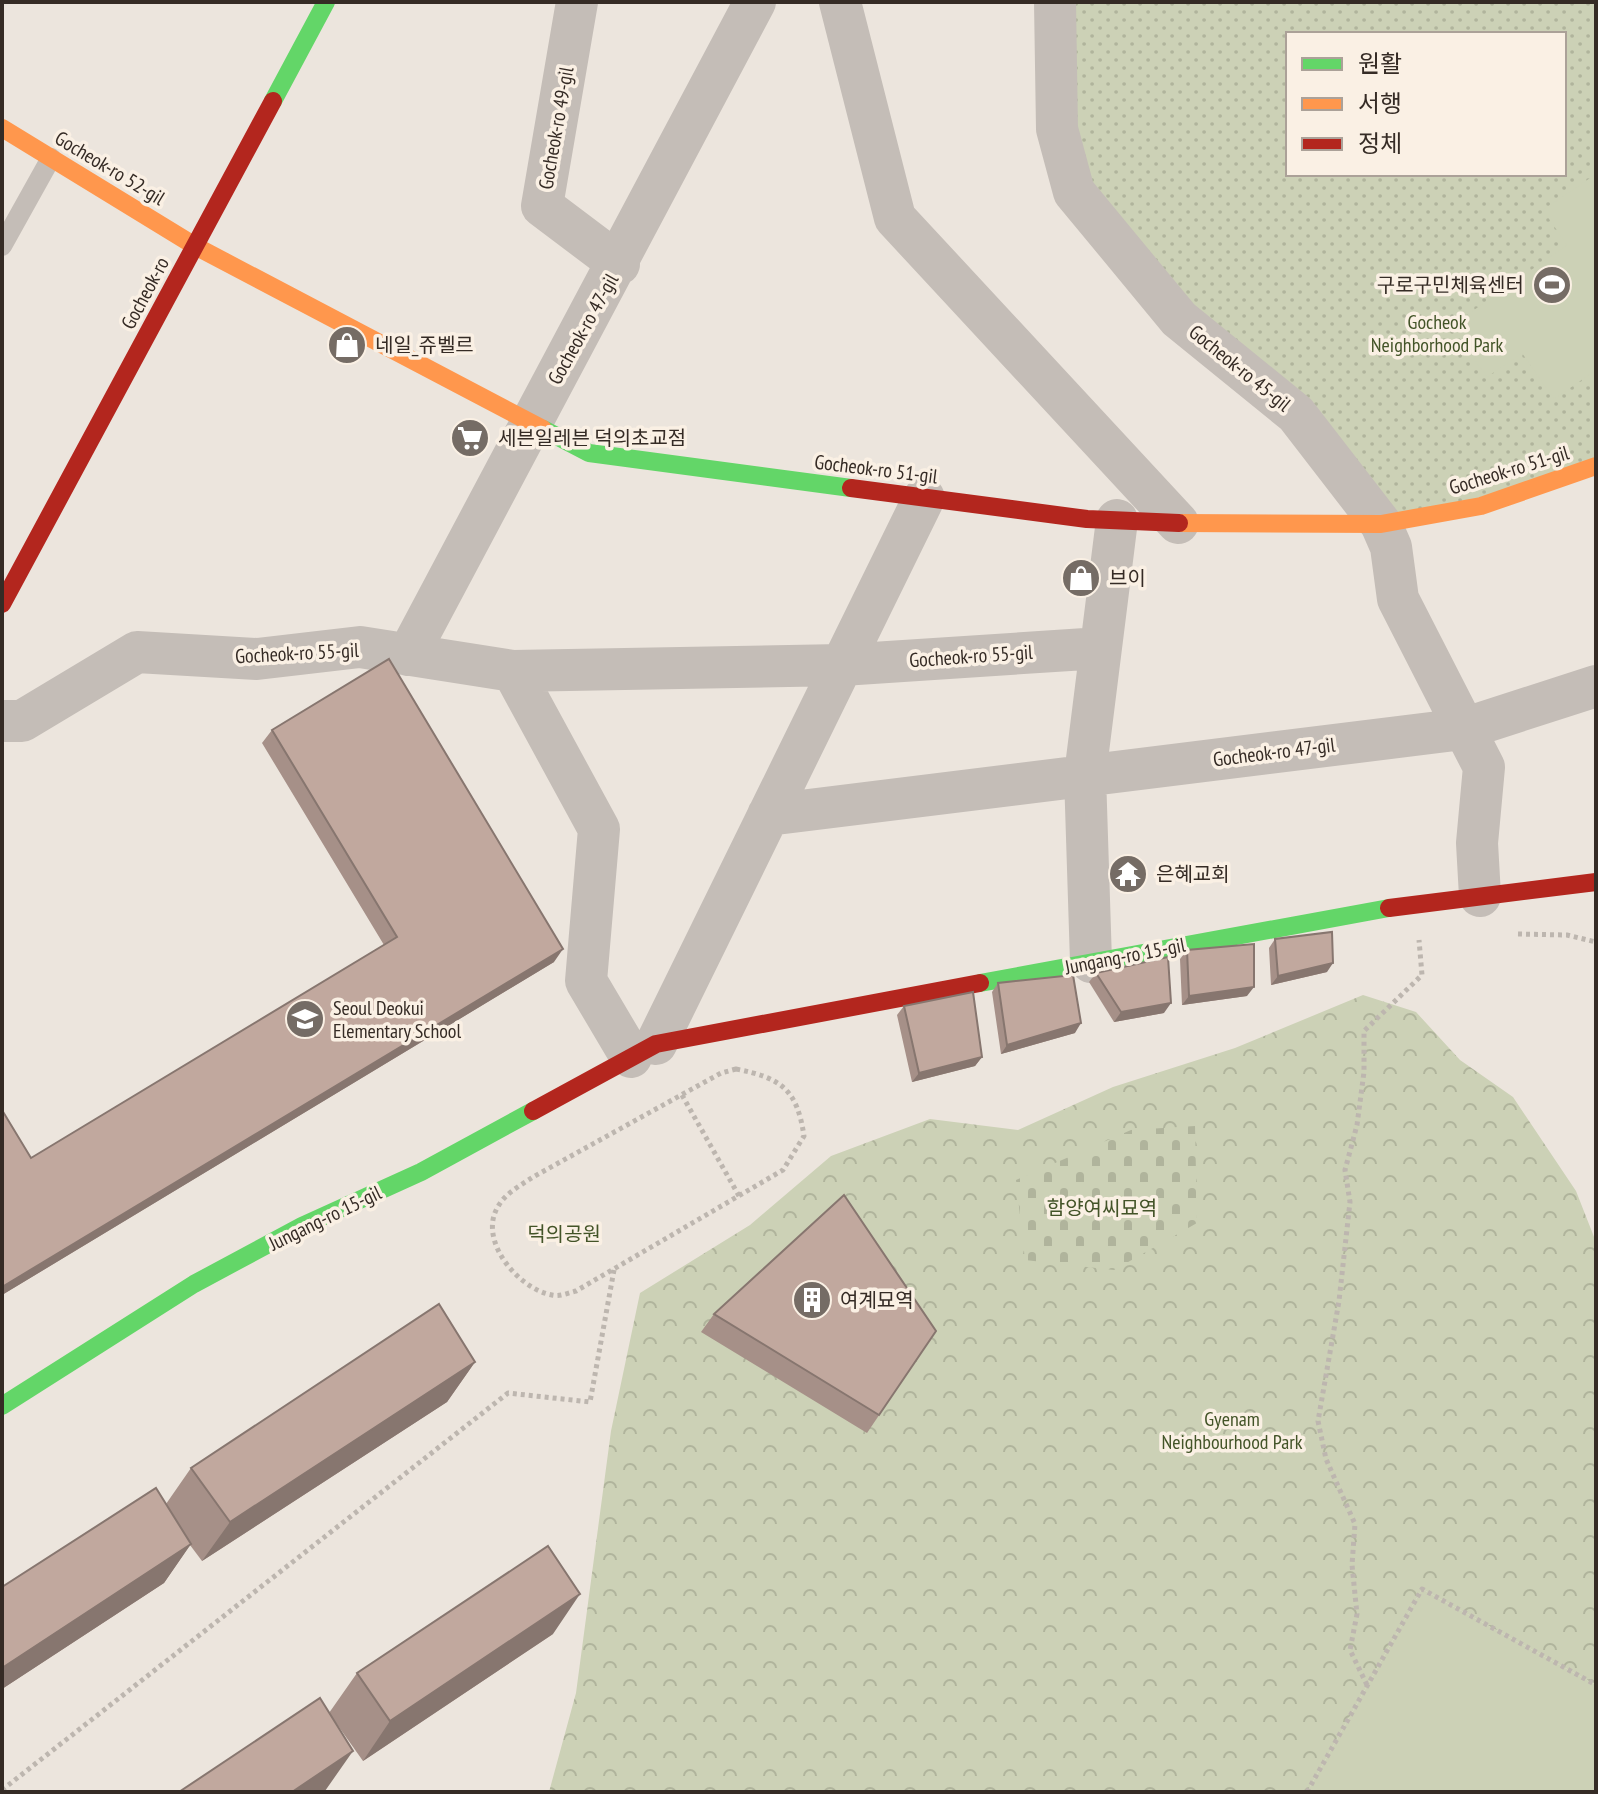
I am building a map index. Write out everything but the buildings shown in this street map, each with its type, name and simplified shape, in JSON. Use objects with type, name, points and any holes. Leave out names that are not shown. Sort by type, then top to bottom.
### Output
[{"type":"street","name":"Gocheok-ro","points":[[7,585],[326,2]]},
{"type":"street","name":"Gocheok-ro 49-gil","points":[[577,2],[542,206],[619,264]]},
{"type":"street","name":"Gocheok-ro 47-gil","points":[[408,655],[619,264],[755,2]]},
{"type":"street","points":[[840,2],[895,218],[1178,523]]},
{"type":"street","name":"Gocheok-ro 45-gil","points":[[1055,2],[1057,129],[1074,192],[1179,319],[1296,414],[1381,524],[1391,547],[1398,599],[1484,767],[1477,843],[1480,896]]},
{"type":"street","name":"Gocheok-ro 52-gil","points":[[2,128],[195,246]]},
{"type":"street","name":"Gocheok-ro 51-gil","points":[[195,246],[589,453],[924,498],[1117,520],[1178,523],[1381,524],[1481,506],[1596,466]]},
{"type":"street","points":[[513,671],[599,829],[586,981],[643,1051],[768,815],[924,498]]},
{"type":"street","points":[[1091,962],[1085,775],[1117,520]]},
{"type":"street","name":"Gocheok-ro 55-gil","points":[[2,721],[22,721],[137,652],[257,659],[360,647],[513,671],[842,665],[1101,648]]},
{"type":"street","points":[[1463,729],[1596,686]]},
{"type":"street","name":"Gocheok-ro 47-gil","points":[[768,815],[1463,729]]},
{"type":"street","name":"Jungang-ro 15-gil","points":[[2,1406],[194,1284],[302,1226],[421,1172],[643,1051],[1091,962],[1417,904],[1596,882]]},
{"type":"lane","points":[[2,246],[51,158]]},
{"type":"path","points":[[1367,1685],[1350,1650],[1357,1614],[1352,1565],[1355,1524],[1326,1459],[1318,1421],[1339,1301],[1350,1202],[1345,1170],[1357,1125],[1364,1072],[1364,1031],[1422,975],[1417,904]]},
{"type":"path","points":[[736,1069],[777,1081],[798,1104],[804,1136],[783,1170],[576,1291],[555,1296],[535,1290],[516,1278],[494,1235],[496,1207],[533,1177],[682,1095],[721,1073],[736,1069]]},
{"type":"path","points":[[682,1095],[739,1196]]},
{"type":"path","points":[[2,1790],[508,1393],[590,1402],[614,1270]]},
{"type":"path","points":[[1307,1792],[1422,1589],[1596,1685]]},
{"type":"green space","name":"Gocheok Neighborhood Park","points":[[1055,2],[1596,2],[1596,466],[1381,524],[1074,192]]},
{"type":"green space","name":"구로구민체육센터","points":[[1596,174],[1596,370],[1554,399],[1522,353],[1487,377],[1451,326],[1567,245],[1543,210]]},
{"type":"green space","name":"Gyenam Neighbourhood Park","points":[[1363,995],[1416,1012],[1460,1060],[1513,1097],[1576,1191],[1596,1242],[1596,1685],[1422,1589],[1307,1792],[549,1792],[576,1693],[611,1431],[640,1293],[750,1225],[831,1156],[930,1119],[1018,1130],[1113,1087],[1235,1048]]},
{"type":"green space","name":"함양여씨묘역","points":[[1195,1126],[1197,1223],[1114,1270],[1025,1260],[1016,1180],[1131,1130]]},
{"type":"green space","points":[[1422,1589],[1596,1685],[1596,1792],[1307,1792]]},
{"type":"traffic: fast","points":[[273,101],[326,2]]},
{"type":"traffic: fast","points":[[543,429],[589,453],[851,488]]},
{"type":"traffic: fast","points":[[980,983],[1389,908]]},
{"type":"traffic: fast","points":[[2,1406],[194,1284],[302,1226],[421,1172],[533,1111]]},
{"type":"traffic: slow","points":[[2,128],[195,246],[543,429]]},
{"type":"traffic: slow","points":[[1179,523],[1381,524],[1481,506],[1596,466]]},
{"type":"traffic: jam","points":[[2,604],[273,101]]},
{"type":"traffic: jam","points":[[851,488],[1087,519],[1179,523]]},
{"type":"traffic: jam","points":[[1389,908],[1596,882]]},
{"type":"traffic: jam","points":[[533,1111],[656,1044],[980,983]]},
{"type":"place","name":"구로구민체육센터","points":[[1552,285]]},
{"type":"place","name":"네일_쥬벨르","points":[[347,345]]},
{"type":"place","name":"세븐일레븐 덕의초교점","points":[[470,438]]},
{"type":"place","name":"브이","points":[[1081,578]]},
{"type":"place","name":"은혜교회","points":[[1128,874]]},
{"type":"place","name":"Seoul Deokui Elementary School","points":[[305,1019]]},
{"type":"place","name":"여계묘역","points":[[812,1300]]},
{"type":"park label","name":"덕의공원","points":[[564,1234]]}]
